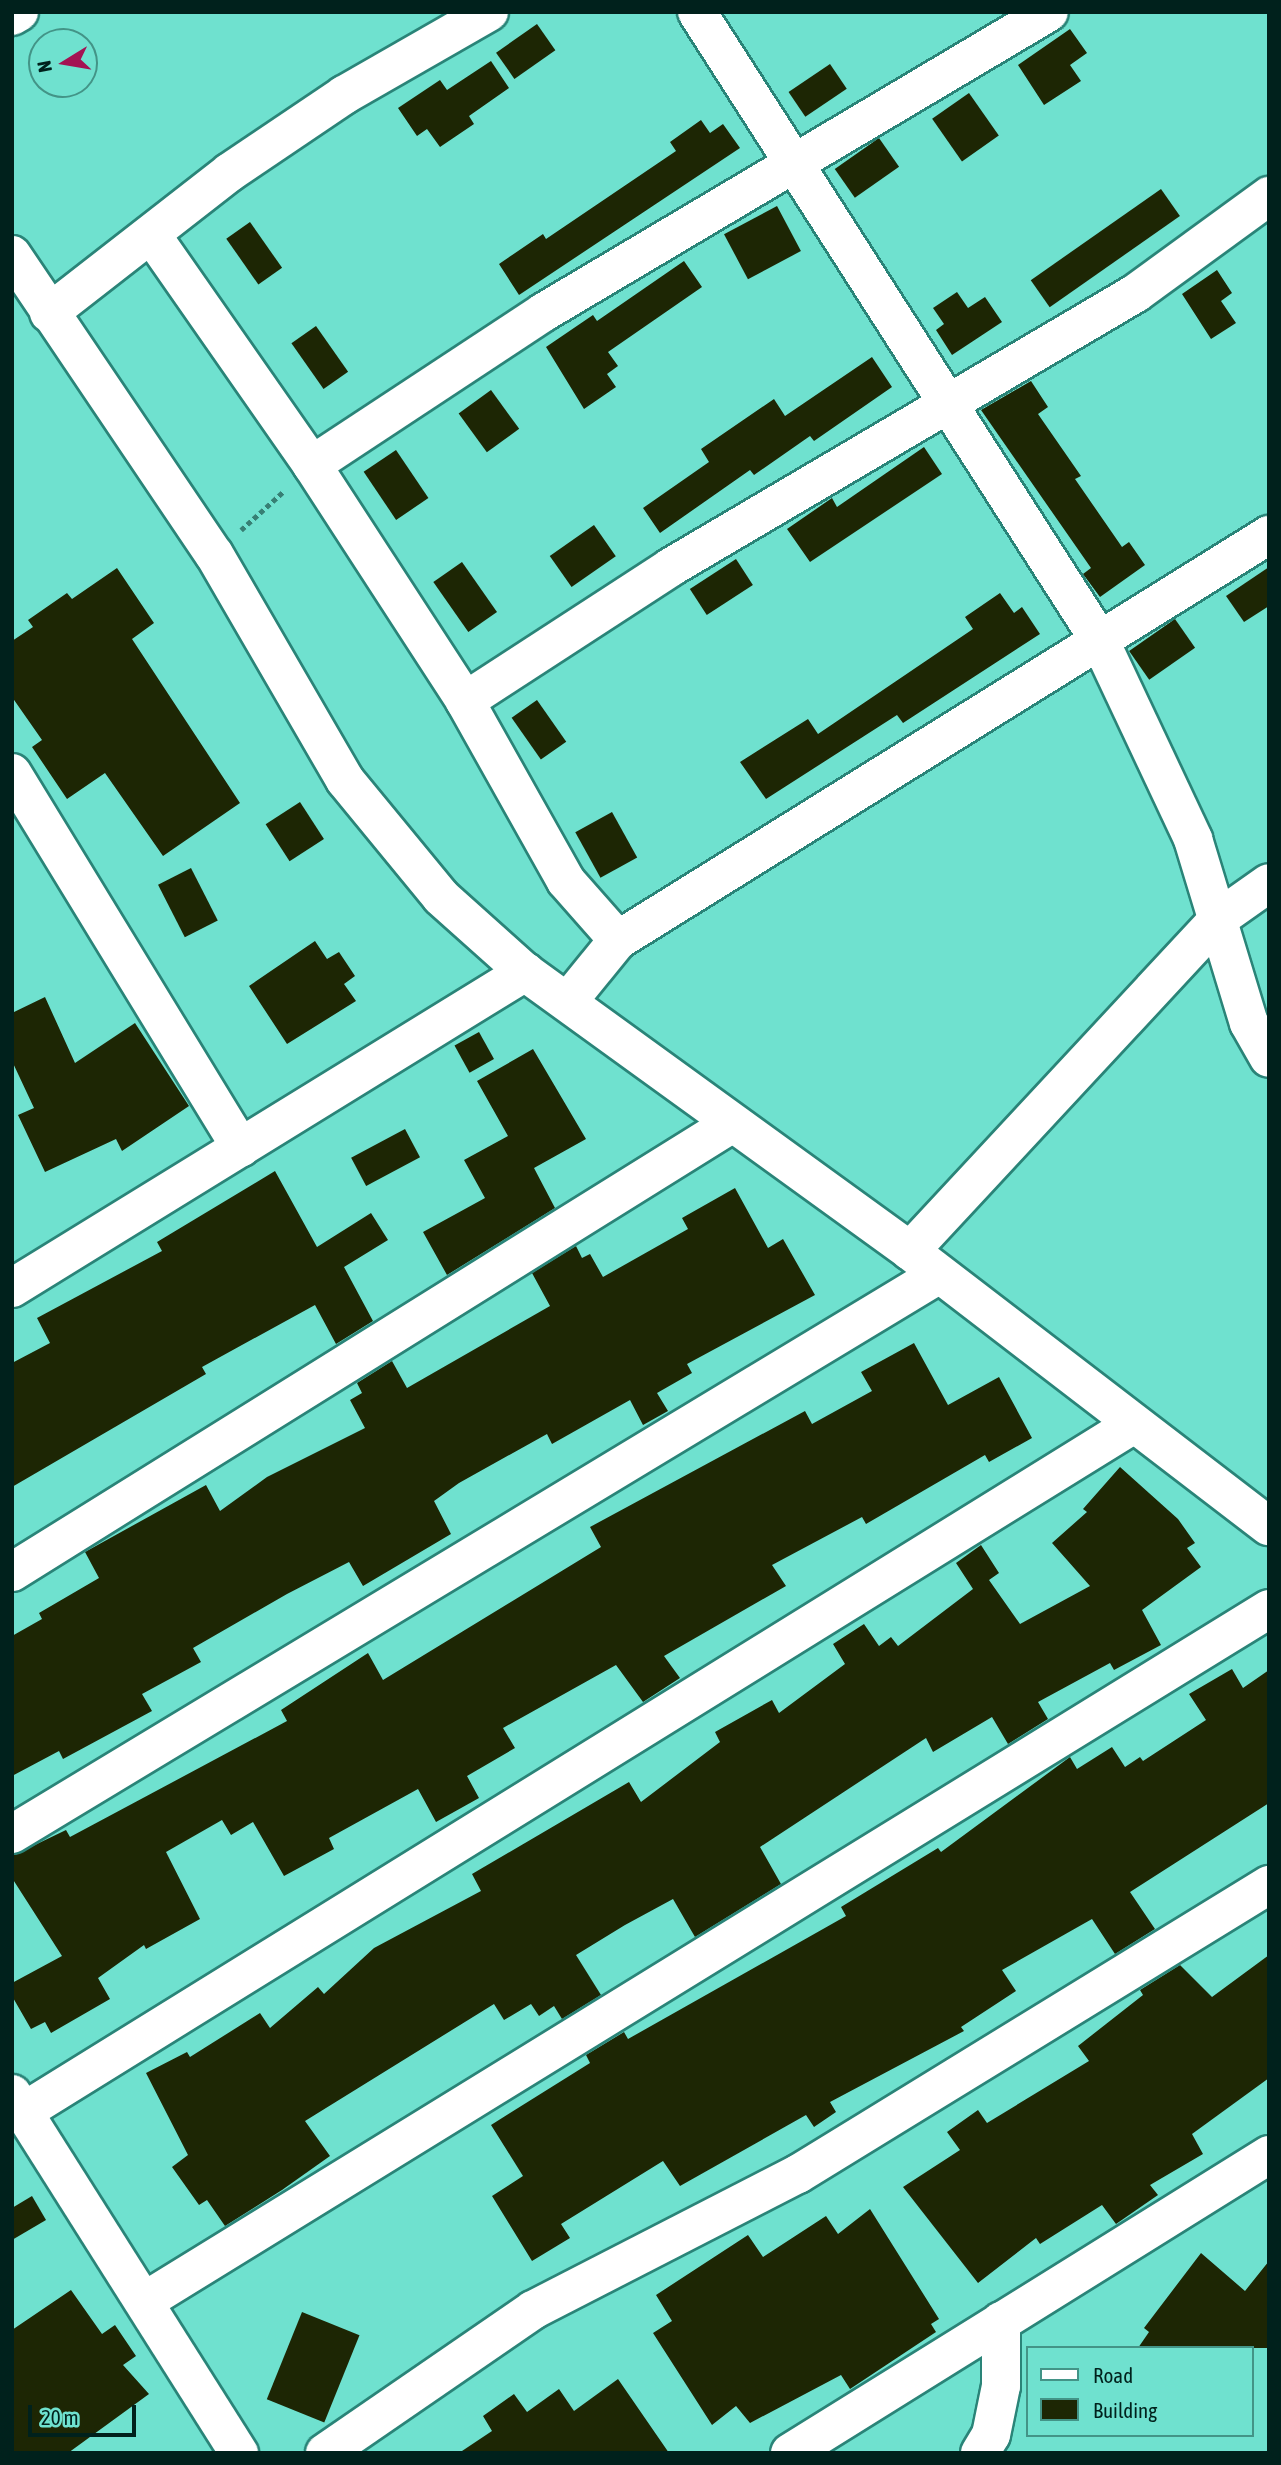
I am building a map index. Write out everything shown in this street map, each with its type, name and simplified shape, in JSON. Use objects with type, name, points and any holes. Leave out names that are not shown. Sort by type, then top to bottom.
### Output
[{"type":"street","points":[[12,16],[19,12]]},
{"type":"street","points":[[49,313],[153,237],[230,172],[332,103],[489,12]]},
{"type":"street","points":[[697,12],[1100,642],[1193,839],[1249,1023],[1269,1058]]},
{"type":"street","points":[[312,465],[544,312],[796,166],[1049,12]]},
{"type":"street","points":[[465,701],[671,567],[1136,293],[1269,196]]},
{"type":"street","points":[[153,237],[312,465],[465,701],[566,881],[618,940]]},
{"type":"street","points":[[12,255],[214,554],[345,780],[441,897],[524,972],[569,1000],[731,1124],[924,1263],[1269,1526]]},
{"type":"street","points":[[569,1000],[618,940],[1269,535]]},
{"type":"street","points":[[12,773],[241,1147]]},
{"type":"street","points":[[12,1834],[924,1263],[1218,919],[1269,883]]},
{"type":"street","points":[[12,1288],[524,972]]},
{"type":"street","points":[[12,1572],[731,1124]]},
{"type":"street","points":[[239,2453],[18,2103],[1134,1424]]},
{"type":"street","points":[[145,2301],[1269,1609]]},
{"type":"street","points":[[325,2453],[533,2310],[797,2174],[1269,1885]]},
{"type":"street","points":[[790,2453],[1269,2155]]},
{"type":"street","points":[[980,2453],[991,2435],[1001,2386],[1000,2321]]},
{"type":"path","points":[[214,554],[312,465]]},
{"type":"building","points":[[537,24],[555,50],[514,79],[496,53]]},
{"type":"building","points":[[1070,29],[1087,53],[1070,65],[1081,81],[1044,105],[1018,65]]},
{"type":"building","points":[[491,61],[509,88],[469,116],[474,124],[440,147],[427,129],[417,136],[398,108],[440,80],[447,90]]},
{"type":"building","points":[[830,64],[847,89],[805,117],[789,92]]},
{"type":"building","points":[[969,93],[999,136],[962,161],[932,119]]},
{"type":"building","points":[[701,120],[710,133],[723,124],[740,148],[519,295],[499,264],[543,234],[546,239],[676,151],[670,142]]},
{"type":"building","points":[[879,138],[899,167],[855,198],[835,169]]},
{"type":"building","points":[[1161,189],[1180,216],[1050,307],[1031,280]]},
{"type":"building","points":[[777,206],[801,251],[748,279],[724,234]]},
{"type":"building","points":[[250,222],[282,268],[258,285],[226,239]]},
{"type":"building","points":[[684,261],[702,287],[608,352],[618,366],[607,374],[616,387],[584,409],[546,347],[593,315],[597,321]]},
{"type":"building","points":[[1217,270],[1232,293],[1221,301],[1236,323],[1211,339],[1182,294]]},
{"type":"building","points":[[957,292],[968,308],[985,297],[1002,322],[952,355],[936,330],[944,324],[933,308]]},
{"type":"building","points":[[316,326],[348,372],[324,389],[291,343]]},
{"type":"building","points":[[872,357],[892,387],[814,441],[810,436],[754,475],[750,470],[660,533],[643,508],[709,462],[701,449],[774,399],[785,416]]},
{"type":"building","points":[[1031,381],[1048,407],[1038,414],[1081,476],[1075,479],[1122,547],[1129,542],[1145,565],[1100,597],[1083,574],[1091,568],[981,410]]},
{"type":"building","points":[[491,390],[519,429],[487,452],[459,414]]},
{"type":"building","points":[[924,447],[942,474],[810,562],[787,529],[832,498],[837,507]]},
{"type":"building","points":[[396,450],[428,498],[396,520],[364,472]]},
{"type":"building","points":[[594,525],[616,556],[572,587],[550,556]]},
{"type":"building","points":[[736,559],[753,585],[707,615],[690,589]]},
{"type":"building","points":[[462,562],[497,612],[468,632],[433,582]]},
{"type":"building","points":[[1269,567],[1269,606],[1244,622],[1226,596]]},
{"type":"building","points":[[117,568],[154,623],[132,639],[240,803],[163,856],[105,773],[67,799],[32,747],[42,740],[12,697],[12,641],[33,627],[28,620],[67,593],[72,599]]},
{"type":"building","points":[[1000,593],[1014,613],[1022,607],[1040,634],[903,723],[897,715],[766,799],[740,762],[808,719],[818,734],[973,629],[965,617]]},
{"type":"building","points":[[1175,619],[1195,648],[1149,680],[1129,651]]},
{"type":"building","points":[[537,700],[566,742],[541,760],[512,718]]},
{"type":"building","points":[[300,802],[324,839],[290,861],[266,824]]},
{"type":"building","points":[[612,812],[637,857],[600,878],[575,832]]},
{"type":"building","points":[[191,868],[218,921],[185,937],[158,885]]},
{"type":"building","points":[[315,941],[327,959],[339,952],[355,976],[344,984],[356,1001],[287,1044],[249,986]]},
{"type":"building","points":[[45,997],[75,1063],[135,1023],[189,1106],[122,1151],[116,1139],[45,1172],[18,1115],[34,1108],[12,1061],[12,1013]]},
{"type":"building","points":[[479,1032],[494,1059],[470,1073],[455,1046]]},
{"type":"building","points":[[533,1049],[586,1139],[534,1168],[555,1208],[447,1275],[423,1232],[485,1198],[464,1160],[508,1136],[477,1081]]},
{"type":"building","points":[[405,1129],[420,1157],[366,1186],[351,1158]]},
{"type":"building","points":[[275,1171],[317,1247],[371,1213],[388,1240],[344,1267],[373,1321],[336,1344],[315,1305],[202,1367],[206,1374],[12,1487],[12,1363],[50,1343],[37,1318],[162,1251],[157,1242]]},
{"type":"building","points":[[735,1188],[768,1248],[783,1239],[815,1295],[687,1364],[692,1373],[657,1393],[668,1411],[643,1425],[630,1400],[552,1444],[547,1434],[459,1483],[434,1501],[451,1534],[363,1586],[349,1562],[287,1594],[193,1648],[201,1662],[142,1694],[152,1711],[63,1759],[59,1751],[12,1776],[12,1636],[42,1619],[39,1613],[99,1578],[85,1552],[206,1485],[220,1511],[267,1477],[365,1428],[350,1400],[362,1393],[357,1383],[392,1361],[407,1388],[550,1306],[532,1273],[576,1246],[582,1258],[590,1254],[603,1277],[688,1229],[682,1218]]},
{"type":"building","points":[[914,1343],[948,1405],[999,1377],[1032,1438],[989,1462],[985,1455],[866,1524],[862,1517],[772,1565],[786,1586],[664,1656],[680,1678],[643,1702],[616,1665],[503,1728],[515,1748],[467,1776],[479,1798],[436,1822],[418,1789],[329,1838],[334,1849],[284,1876],[253,1822],[231,1835],[222,1820],[166,1852],[200,1919],[146,1949],[144,1945],[98,1978],[110,1999],[51,2033],[45,2022],[31,2029],[12,1996],[12,1983],[62,1956],[12,1878],[12,1856],[66,1830],[70,1837],[287,1721],[281,1710],[368,1653],[383,1680],[601,1547],[590,1527],[805,1411],[812,1424],[872,1391],[861,1372]]},
{"type":"building","points":[[1120,1467],[1178,1519],[1195,1543],[1187,1548],[1201,1567],[1142,1610],[1161,1645],[1114,1670],[1110,1663],[1038,1702],[1048,1719],[1008,1744],[992,1717],[933,1752],[926,1738],[760,1847],[781,1884],[695,1937],[673,1899],[625,1925],[576,1955],[601,1995],[562,2019],[554,2006],[539,2016],[531,2004],[504,2020],[494,2004],[305,2121],[330,2156],[282,2190],[225,2226],[207,2200],[199,2205],[172,2167],[188,2155],[146,2073],[187,2052],[190,2057],[260,2013],[270,2028],[318,1987],[324,1994],[374,1948],[481,1891],[472,1874],[629,1782],[641,1802],[720,1742],[715,1732],[772,1700],[779,1713],[845,1664],[833,1644],[864,1624],[879,1646],[891,1637],[898,1646],[973,1589],[956,1563],[981,1545],[999,1573],[989,1580],[1020,1624],[1090,1586],[1052,1543],[1087,1512],[1083,1509]]},
{"type":"building","points":[[1232,1669],[1243,1688],[1269,1670],[1269,1803],[1130,1892],[1155,1929],[1115,1954],[1092,1919],[1002,1970],[1016,1991],[961,2027],[964,2031],[830,2102],[836,2112],[814,2127],[806,2115],[680,2186],[663,2161],[561,2224],[570,2238],[532,2261],[492,2196],[523,2176],[491,2125],[590,2063],[586,2055],[624,2032],[628,2039],[846,1916],[841,1907],[938,1848],[941,1852],[1070,1757],[1077,1769],[1112,1747],[1125,1767],[1140,1757],[1143,1761],[1206,1720],[1189,1694]]},
{"type":"building","points":[[1269,1955],[1269,2078],[1192,2134],[1203,2154],[1150,2185],[1158,2195],[1116,2224],[1102,2205],[1040,2244],[1036,2238],[978,2283],[903,2187],[960,2150],[947,2132],[978,2110],[987,2123],[1089,2061],[1078,2046],[1143,1995],[1140,1990],[1180,1965],[1212,1997]]},
{"type":"building","points":[[32,2196],[46,2220],[12,2240],[12,2208]]},
{"type":"building","points":[[870,2209],[939,2319],[931,2324],[936,2332],[850,2389],[841,2375],[750,2423],[736,2406],[712,2425],[653,2333],[672,2321],[656,2295],[748,2235],[763,2257],[826,2216],[838,2234]]},
{"type":"building","points":[[1201,2253],[1245,2291],[1269,2261],[1269,2348],[1139,2346],[1149,2332],[1144,2328]]},
{"type":"building","points":[[71,2290],[102,2334],[115,2325],[136,2356],[123,2365],[149,2394],[68,2453],[12,2453],[12,2330]]},
{"type":"building","points":[[302,2312],[359,2335],[324,2422],[267,2399]]},
{"type":"building","points":[[618,2379],[669,2453],[459,2453],[492,2431],[483,2416],[514,2394],[527,2412],[559,2389],[574,2411]]}]
